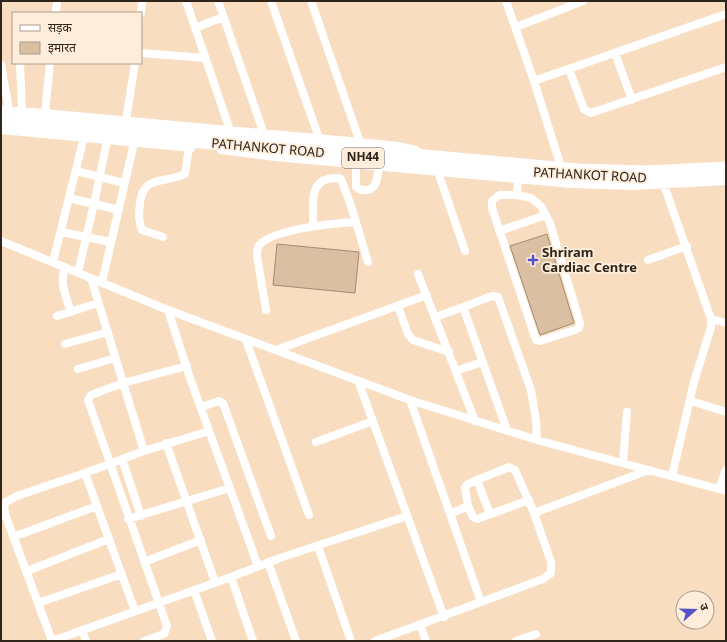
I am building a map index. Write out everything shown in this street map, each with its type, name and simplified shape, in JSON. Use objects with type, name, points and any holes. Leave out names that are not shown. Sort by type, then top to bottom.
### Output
[{"type":"highway","name":"NH44","points":[[4,111],[561,168],[646,171],[726,167]]},
{"type":"highway","name":"PATHANKOT ROAD","points":[[1,124],[379,163],[585,178],[647,179],[726,175]]},
{"type":"street","points":[[56,12],[57,1]]},
{"type":"street","points":[[141,12],[142,1]]},
{"type":"street","points":[[186,1],[230,130]]},
{"type":"street","points":[[218,1],[264,134]]},
{"type":"street","points":[[271,1],[318,138]]},
{"type":"street","points":[[310,1],[360,142]]},
{"type":"street","points":[[506,1],[534,81],[561,168]]},
{"type":"street","points":[[516,27],[583,1]]},
{"type":"street","points":[[534,81],[726,14]]},
{"type":"street","points":[[195,28],[223,17]]},
{"type":"street","points":[[615,53],[632,100]]},
{"type":"street","points":[[142,54],[205,58]]},
{"type":"street","points":[[20,64],[22,111]]},
{"type":"street","points":[[45,113],[50,64]]},
{"type":"street","points":[[126,120],[134,64]]},
{"type":"street","points":[[1,65],[4,111],[22,111],[126,120],[360,142],[398,146],[442,157]]},
{"type":"street","points":[[569,69],[584,109],[588,113],[597,112],[726,67]]},
{"type":"street","points":[[1,130],[84,137],[106,141],[336,159],[356,165],[379,163],[438,172],[599,186],[726,181]]},
{"type":"street","points":[[53,262],[84,137]]},
{"type":"street","points":[[78,272],[100,176],[106,141]]},
{"type":"street","points":[[102,282],[134,143]]},
{"type":"street","points":[[163,237],[142,230],[138,220],[141,194],[145,186],[152,182],[178,178],[185,174],[189,147]]},
{"type":"street","points":[[335,178],[336,159]]},
{"type":"street","points":[[356,165],[356,186],[360,190],[370,190],[374,187],[379,163]]},
{"type":"street","points":[[76,171],[124,182]]},
{"type":"street","points":[[438,172],[465,251]]},
{"type":"street","points":[[314,226],[314,191],[316,186],[324,180],[335,178],[343,182],[368,262]]},
{"type":"street","points":[[517,195],[518,180]]},
{"type":"street","points":[[664,184],[687,246],[711,319],[711,327],[696,376],[672,476]]},
{"type":"street","points":[[499,195],[517,195],[531,198],[541,206],[550,223],[580,323],[579,328],[575,330],[540,341],[536,340],[492,208],[492,201],[499,195]]},
{"type":"street","points":[[69,198],[119,210]]},
{"type":"street","points":[[499,231],[546,215]]},
{"type":"street","points":[[266,310],[258,261],[258,246],[270,238],[290,231],[314,226],[356,222]]},
{"type":"street","points":[[61,232],[111,242]]},
{"type":"street","points":[[1,241],[168,310],[246,340],[276,350],[359,383],[475,422],[723,490],[726,470]]},
{"type":"street","points":[[648,260],[687,246]]},
{"type":"street","points":[[65,267],[62,275],[62,285],[71,312]]},
{"type":"street","points":[[418,274],[436,317],[475,422]]},
{"type":"street","points":[[91,278],[144,451]]},
{"type":"street","points":[[276,350],[427,295]]},
{"type":"street","points":[[436,317],[492,296],[498,297],[531,390],[536,420],[537,440]]},
{"type":"street","points":[[57,316],[98,303]]},
{"type":"street","points":[[398,306],[408,334],[413,340],[449,352]]},
{"type":"street","points":[[463,307],[507,430]]},
{"type":"street","points":[[168,310],[209,431],[258,566]]},
{"type":"street","points":[[711,319],[726,323]]},
{"type":"street","points":[[65,344],[108,332]]},
{"type":"street","points":[[246,340],[309,515]]},
{"type":"street","points":[[78,370],[115,358]]},
{"type":"street","points":[[456,371],[482,362]]},
{"type":"street","points":[[144,641],[161,636],[167,630],[88,400],[91,395],[123,383],[187,366]]},
{"type":"street","points":[[359,383],[444,617]]},
{"type":"street","points":[[410,400],[481,602]]},
{"type":"street","points":[[201,407],[219,401],[223,403],[271,536]]},
{"type":"street","points":[[691,401],[726,412]]},
{"type":"street","points":[[623,463],[627,412]]},
{"type":"street","points":[[316,442],[373,421]]},
{"type":"street","points":[[209,431],[166,443],[17,496],[4,503],[3,507],[13,537],[52,641],[231,577],[268,562],[407,516]]},
{"type":"street","points":[[166,443],[188,501],[215,582]]},
{"type":"street","points":[[122,459],[141,516]]},
{"type":"street","points":[[375,641],[393,638],[420,625],[537,582],[551,573],[551,562],[534,513],[529,500],[515,470],[512,467],[477,480],[465,487],[468,506],[475,518],[529,500]]},
{"type":"street","points":[[534,513],[649,470]]},
{"type":"street","points":[[85,473],[135,611]]},
{"type":"street","points":[[477,480],[490,514]]},
{"type":"street","points":[[128,519],[230,488]]},
{"type":"street","points":[[13,537],[97,506]]},
{"type":"street","points":[[450,514],[468,506]]},
{"type":"street","points":[[27,572],[109,539]]},
{"type":"street","points":[[144,562],[201,540]]},
{"type":"street","points":[[318,546],[351,641]]},
{"type":"street","points":[[268,562],[296,641]]},
{"type":"street","points":[[38,603],[122,574]]},
{"type":"street","points":[[231,577],[253,641]]},
{"type":"street","points":[[194,590],[212,641]]},
{"type":"street","points":[[420,625],[426,641]]},
{"type":"street","points":[[82,630],[86,641]]},
{"type":"street","points":[[516,641],[536,634]]},
{"type":"building","points":[[547,234],[574,323],[540,335],[510,246]]},
{"type":"building","points":[[277,244],[359,252],[355,293],[273,285]]},
{"type":"place","name":"Shriram Cardiac Centre","points":[[533,260]]}]
